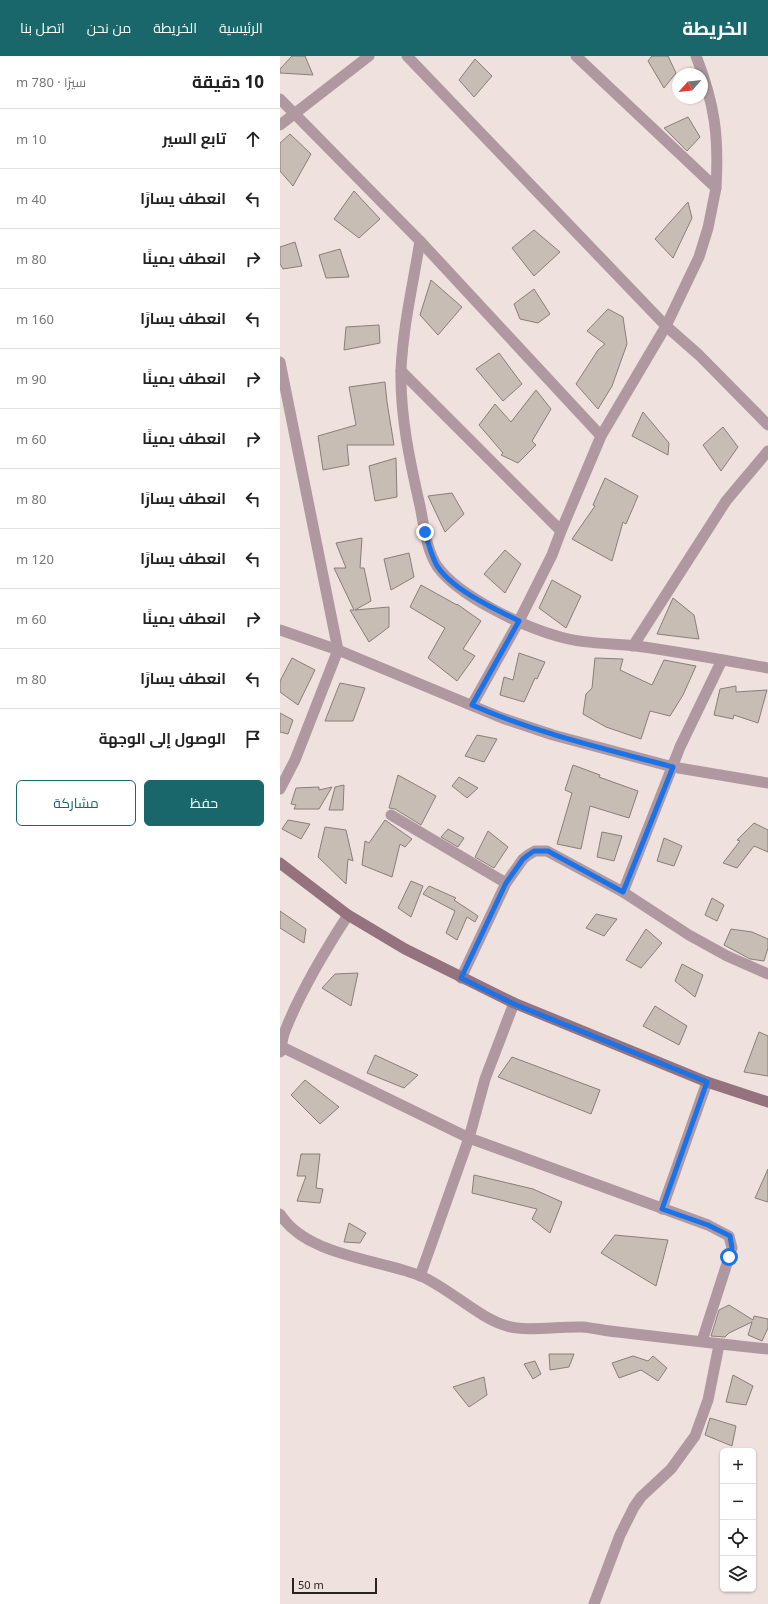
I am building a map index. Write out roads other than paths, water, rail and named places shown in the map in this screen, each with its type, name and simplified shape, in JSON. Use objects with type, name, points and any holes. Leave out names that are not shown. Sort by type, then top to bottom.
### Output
[{"type":"main road","points":[[280,863],[348,915],[405,948],[514,1004],[707,1082],[768,1102]]},
{"type":"street","points":[[280,125],[369,56]]},
{"type":"street","points":[[407,56],[666,326],[699,355],[768,424]]},
{"type":"street","points":[[576,56],[716,188]]},
{"type":"street","points":[[472,705],[519,621],[552,555],[601,436],[666,326],[699,257],[708,228],[716,188],[718,153],[716,121],[707,84],[696,56]]},
{"type":"street","points":[[280,99],[420,241],[601,436]]},
{"type":"street","points":[[420,241],[408,307],[401,371],[410,463],[429,546],[437,565],[452,582],[469,594],[519,621],[557,636],[582,643],[633,646],[702,655],[768,668]]},
{"type":"street","points":[[280,362],[338,650],[295,760],[280,790]]},
{"type":"street","points":[[401,371],[561,530]]},
{"type":"street","points":[[633,646],[726,501],[768,451]]},
{"type":"street","points":[[280,630],[338,650],[502,718],[553,735],[673,767],[768,783]]},
{"type":"street","points":[[623,892],[680,747],[722,660]]},
{"type":"street","points":[[391,815],[506,883]]},
{"type":"street","points":[[461,978],[506,883],[523,859],[534,851],[541,850],[548,851],[623,892],[689,935],[727,956],[768,974]]},
{"type":"street","points":[[348,915],[324,953],[282,1032],[281,1050],[469,1138],[723,1231],[730,1236],[732,1248],[702,1341]]},
{"type":"street","points":[[420,1276],[469,1138],[485,1079],[514,1004]]},
{"type":"street","points":[[662,1209],[707,1082]]},
{"type":"street","points":[[280,1214],[287,1224],[297,1233],[320,1245],[420,1276],[452,1293],[492,1320],[506,1326],[521,1328],[584,1327],[702,1341],[719,1345],[768,1349]]},
{"type":"street","points":[[594,1604],[620,1535],[634,1507],[641,1497],[671,1469],[695,1436],[708,1400],[719,1345]]}]
